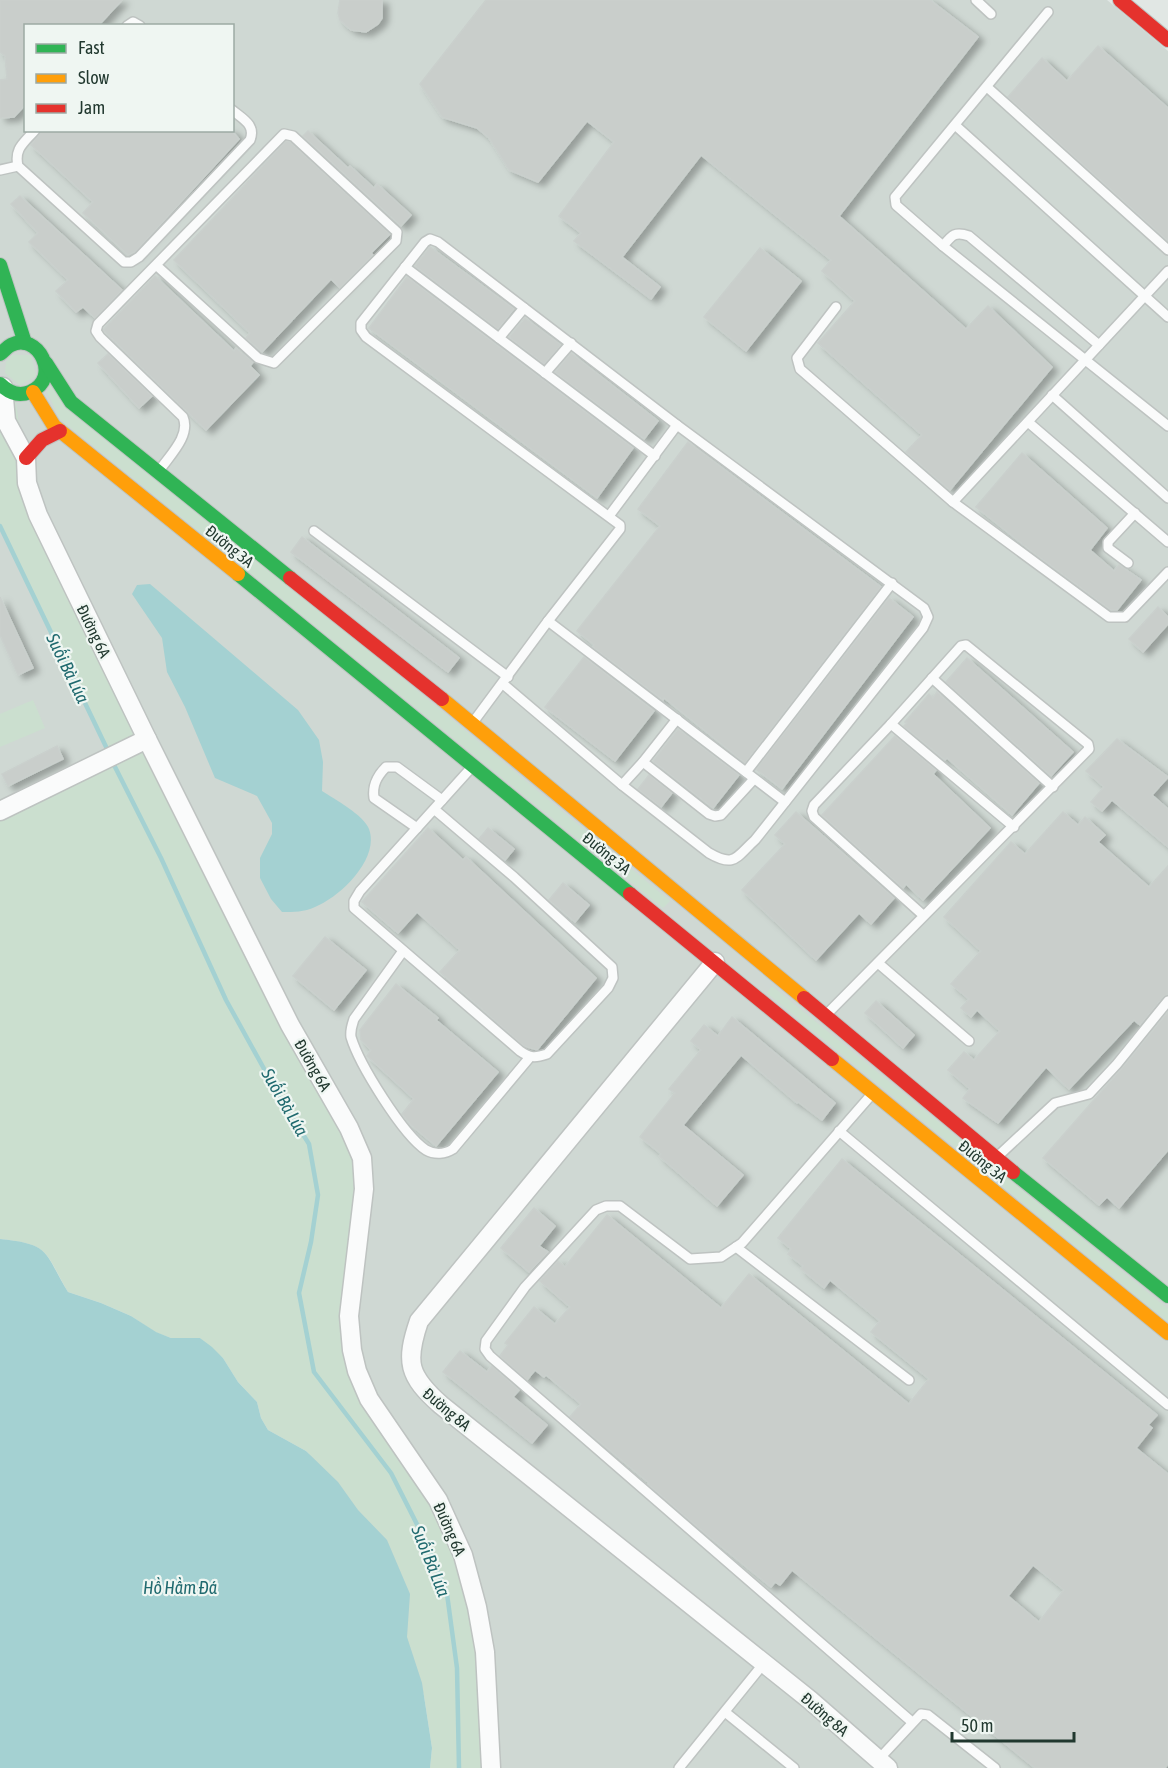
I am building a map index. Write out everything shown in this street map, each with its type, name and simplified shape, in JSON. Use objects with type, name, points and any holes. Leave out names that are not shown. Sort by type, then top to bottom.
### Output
[{"type":"street","points":[[1120,0],[1168,40]]},
{"type":"street","points":[[0,265],[25,343],[12,344],[0,352]]},
{"type":"street","name":"Đường 3A","points":[[25,343],[39,350],[71,402],[472,723],[732,941],[1168,1296]]},
{"type":"street","points":[[2,386],[14,394],[33,392],[44,380],[46,363]]},
{"type":"street","name":"Đường 6A","points":[[2,386],[6,421],[26,458],[27,483],[35,508],[140,743],[290,1025],[349,1128],[362,1158],[364,1189],[349,1316],[352,1350],[357,1371],[369,1399],[438,1500],[463,1555],[477,1607],[485,1652],[491,1768]]},
{"type":"street","name":"Đường 3A","points":[[33,392],[54,426],[60,431],[1168,1333]]},
{"type":"street","points":[[26,458],[42,440],[60,431]]},
{"type":"street","points":[[0,811],[140,743]]},
{"type":"street","points":[[715,962],[732,941]]},
{"type":"street","name":"Đường 8A","points":[[715,962],[419,1321],[411,1344],[411,1367],[421,1388],[441,1405],[810,1700],[883,1764]]},
{"type":"lane","points":[[976,0],[991,14]]},
{"type":"lane","points":[[1048,12],[895,198],[896,205],[943,246],[1168,426]]},
{"type":"lane","points":[[987,87],[1168,250]]},
{"type":"lane","points":[[33,132],[18,150],[18,166],[124,261],[131,262],[139,257],[250,140],[253,133],[251,127],[234,112]]},
{"type":"lane","points":[[955,125],[1168,318]]},
{"type":"lane","points":[[156,265],[258,358],[274,363],[396,242],[397,232],[293,136],[284,134],[98,324],[96,331],[100,337],[183,417],[186,424],[186,432],[158,473]]},
{"type":"lane","points":[[0,170],[18,166]]},
{"type":"lane","points":[[943,246],[953,234],[960,232],[969,236],[1099,345]]},
{"type":"lane","points":[[314,531],[505,681],[622,785],[722,861],[733,860],[755,840],[923,628],[928,617],[924,608],[430,238],[361,323],[361,330],[366,337],[618,522],[620,529],[548,621],[505,681],[472,723]]},
{"type":"lane","points":[[405,267],[655,456]]},
{"type":"lane","points":[[953,502],[1168,271]]},
{"type":"lane","points":[[836,307],[797,358],[800,369],[953,502],[1109,616],[1125,617],[1168,572]]},
{"type":"lane","points":[[498,338],[524,308]]},
{"type":"lane","points":[[545,373],[571,344]]},
{"type":"lane","points":[[1052,395],[1168,498]]},
{"type":"lane","points":[[1028,422],[1168,542]]},
{"type":"lane","points":[[609,516],[677,425]]},
{"type":"lane","points":[[1128,563],[1108,548],[1108,542],[1134,513]]},
{"type":"lane","points":[[746,772],[892,584]]},
{"type":"lane","points":[[548,621],[784,802]]},
{"type":"lane","points":[[825,1017],[1089,749],[1088,744],[969,646],[961,646],[814,805],[812,811],[814,817],[924,915]]},
{"type":"lane","points":[[933,678],[1053,787]]},
{"type":"lane","points":[[622,785],[676,719]]},
{"type":"lane","points":[[891,724],[1014,826]]},
{"type":"lane","points":[[643,762],[715,816],[721,815],[754,779]]},
{"type":"lane","points":[[434,809],[612,967],[613,978],[608,988],[547,1054],[536,1058],[520,1052],[354,908],[354,901],[360,891],[442,800],[473,766]]},
{"type":"lane","points":[[417,828],[374,798],[373,789],[379,774],[386,767],[397,767],[442,800]]},
{"type":"lane","points":[[403,951],[354,1019],[350,1029],[359,1056],[398,1123],[427,1151],[440,1154],[453,1149],[530,1057]]},
{"type":"lane","points":[[878,963],[969,1041]]},
{"type":"lane","points":[[996,1158],[1055,1103],[1089,1094],[1117,1064],[1168,1001]]},
{"type":"lane","points":[[873,1092],[742,1243],[721,1257],[690,1258],[620,1206],[606,1206],[596,1210],[525,1287],[486,1341],[485,1349],[490,1356],[594,1448],[912,1722]]},
{"type":"lane","points":[[839,1131],[1168,1406]]},
{"type":"lane","points":[[736,1247],[909,1380]]},
{"type":"lane","points":[[679,1768],[764,1663]]},
{"type":"lane","points":[[725,1712],[794,1768]]},
{"type":"lane","points":[[883,1764],[912,1722],[921,1714],[928,1715],[994,1768]]},
{"type":"shaded area","points":[[0,0],[1107,0],[1168,51],[1168,1768],[459,1768],[0,805]]},
{"type":"green space","points":[[12,355],[31,355],[36,376],[20,385],[5,373],[6,362]]},
{"type":"green space","points":[[51,386],[670,901],[663,908],[60,419],[47,392]]},
{"type":"green space","points":[[0,397],[16,403],[21,440],[20,459],[357,1159],[347,1351],[433,1504],[457,1556],[480,1652],[485,1768],[430,1768],[432,1748],[422,1683],[407,1637],[410,1594],[387,1540],[358,1510],[338,1482],[306,1451],[268,1430],[261,1418],[257,1402],[238,1382],[223,1358],[200,1338],[171,1338],[155,1332],[131,1316],[68,1292],[50,1259],[38,1248],[17,1241],[0,1239],[0,818],[113,762],[0,526]]},
{"type":"green space","points":[[33,700],[45,728],[0,747],[0,714]]},
{"type":"green space","points":[[772,986],[1168,1309],[1168,1322],[767,993]]},
{"type":"water","points":[[150,584],[298,710],[319,740],[323,762],[322,791],[355,813],[369,829],[371,841],[369,852],[356,876],[325,902],[307,910],[282,912],[271,899],[260,878],[260,858],[272,834],[272,823],[257,796],[215,778],[185,707],[167,672],[162,638],[132,594],[137,585]]},
{"type":"water","name":"Hồ Hầm Đá","points":[[0,1239],[17,1241],[38,1248],[50,1259],[68,1292],[131,1316],[156,1332],[171,1338],[200,1338],[212,1347],[223,1358],[238,1382],[257,1402],[261,1418],[268,1430],[306,1451],[338,1482],[358,1510],[387,1540],[410,1594],[407,1637],[422,1683],[432,1748],[430,1768],[0,1768]]},
{"type":"building","points":[[0,0],[122,0],[100,24],[24,24],[24,106],[14,117],[0,118],[0,80],[7,79],[5,56],[0,52]]},
{"type":"building","points":[[340,0],[382,0],[382,18],[378,24],[366,32],[351,30],[340,20],[338,13]]},
{"type":"building","points":[[486,0],[930,0],[978,37],[839,216],[966,329],[988,306],[1052,367],[950,490],[906,452],[922,435],[818,343],[855,301],[822,271],[831,260],[701,155],[622,257],[660,287],[651,299],[574,241],[581,233],[559,216],[614,142],[587,121],[538,182],[509,170],[489,138],[477,128],[442,117],[420,84]]},
{"type":"building","points":[[1098,46],[1168,108],[1168,241],[1008,97],[1042,58],[1067,81]]},
{"type":"building","points":[[308,131],[348,168],[350,166],[374,188],[377,184],[411,215],[401,226],[303,136]]},
{"type":"building","points":[[41,132],[233,132],[239,139],[135,252],[128,255],[83,213],[93,202],[31,145]]},
{"type":"building","points":[[286,141],[290,142],[390,234],[340,288],[331,279],[262,352],[246,338],[250,333],[174,260]]},
{"type":"building","points":[[20,196],[122,290],[95,318],[83,307],[76,312],[56,291],[68,280],[29,242],[38,233],[11,204]]},
{"type":"building","points":[[430,247],[514,309],[498,329],[415,266]]},
{"type":"building","points":[[760,248],[801,281],[746,351],[704,317]]},
{"type":"building","points":[[155,276],[234,351],[236,348],[253,362],[250,366],[259,375],[206,430],[103,330]]},
{"type":"building","points":[[407,277],[633,448],[597,498],[369,328]]},
{"type":"building","points":[[525,318],[561,345],[544,364],[509,337]]},
{"type":"building","points":[[571,353],[658,421],[644,439],[555,372]]},
{"type":"building","points":[[108,354],[152,396],[139,408],[98,363]]},
{"type":"building","points":[[688,442],[881,587],[745,763],[664,698],[663,700],[593,647],[594,645],[577,631],[660,526],[638,509]]},
{"type":"building","points":[[1022,453],[1107,528],[1090,550],[1114,571],[1119,565],[1141,580],[1117,610],[1111,610],[976,507]]},
{"type":"building","points":[[302,537],[459,658],[448,672],[291,552]]},
{"type":"building","points":[[0,597],[33,668],[18,675],[0,635]]},
{"type":"building","points":[[889,598],[913,617],[782,789],[756,769]]},
{"type":"building","points":[[1158,607],[1168,617],[1168,624],[1143,652],[1129,639]]},
{"type":"building","points":[[584,657],[654,711],[615,761],[545,707]]},
{"type":"building","points":[[967,658],[1073,752],[1051,776],[946,682]]},
{"type":"building","points":[[937,692],[1039,783],[1012,815],[947,758],[945,760],[904,726],[929,694],[933,698]]},
{"type":"building","points":[[678,729],[739,775],[713,808],[653,761]]},
{"type":"building","points":[[895,736],[936,770],[933,774],[990,828],[923,900],[906,884],[903,888],[822,815]]},
{"type":"building","points":[[1117,739],[1168,777],[1152,795],[1168,809],[1168,847],[1112,800],[1102,811],[1091,802],[1104,787],[1086,771]]},
{"type":"building","points":[[57,746],[63,759],[8,786],[2,774]]},
{"type":"building","points":[[649,775],[672,793],[661,807],[638,789]]},
{"type":"building","points":[[796,812],[894,898],[871,924],[859,913],[816,960],[742,890],[785,844],[775,835]]},
{"type":"building","points":[[1063,812],[1078,825],[1085,817],[1105,835],[1098,842],[1149,887],[1168,866],[1168,994],[1140,1025],[1134,1020],[1069,1089],[1046,1067],[998,1123],[963,1098],[970,1089],[948,1070],[964,1052],[974,1060],[1000,1031],[977,1010],[971,1017],[961,1008],[969,999],[951,984],[981,951],[944,917],[1011,842],[1025,854]]},
{"type":"building","points":[[428,828],[463,860],[466,857],[596,978],[537,1050],[524,1046],[440,972],[460,950],[417,912],[398,933],[362,902]]},
{"type":"building","points":[[488,828],[514,849],[505,860],[479,839]]},
{"type":"building","points":[[563,883],[589,905],[575,922],[549,900]]},
{"type":"building","points":[[325,937],[366,970],[334,1010],[293,976]]},
{"type":"building","points":[[396,984],[498,1072],[436,1146],[411,1125],[402,1114],[414,1099],[367,1056],[371,1050],[361,1040],[360,1030]]},
{"type":"building","points":[[876,1001],[914,1035],[903,1048],[865,1013]]},
{"type":"building","points":[[1168,1012],[1168,1150],[1119,1208],[1107,1197],[1099,1205],[1043,1158]]},
{"type":"building","points":[[732,1017],[835,1103],[822,1120],[797,1103],[741,1055],[683,1125],[743,1175],[717,1206],[640,1137],[675,1093],[669,1089],[701,1050],[691,1041],[704,1025],[718,1036]]},
{"type":"building","points":[[842,1159],[1157,1415],[1148,1425],[1152,1428],[1136,1448],[1168,1474],[1168,1764],[1165,1768],[1035,1768],[792,1570],[780,1585],[775,1582],[771,1587],[570,1417],[581,1404],[546,1375],[544,1377],[535,1370],[527,1380],[500,1356],[508,1345],[505,1343],[534,1307],[555,1324],[570,1307],[540,1281],[558,1261],[565,1267],[607,1215],[721,1308],[749,1274],[909,1404],[929,1379],[871,1332],[880,1321],[830,1280],[824,1288],[801,1269],[803,1266],[788,1254],[791,1249],[778,1238]],"holes":[[[1033,1565],[1064,1590],[1039,1622],[1008,1596]]]},
{"type":"building","points":[[534,1208],[555,1226],[539,1246],[548,1252],[529,1272],[501,1248]]},
{"type":"building","points":[[460,1351],[487,1372],[492,1366],[519,1390],[513,1397],[547,1425],[532,1443],[443,1372]]},
{"type":"waterway","name":"Suối Bà Lúa","points":[[0,526],[109,753]]},
{"type":"waterway","name":"Suối Bà Lúa","points":[[112,761],[161,858],[226,1000],[279,1096],[309,1144],[318,1195],[311,1242],[299,1293],[314,1372],[391,1473],[427,1544],[447,1594],[457,1668],[459,1768]]},
{"type":"traffic: fast","points":[[0,265],[25,343]]},
{"type":"traffic: fast","points":[[0,354],[11,345],[21,342],[30,344],[43,358],[45,367],[45,377],[40,385],[30,392],[14,393],[0,384]]},
{"type":"traffic: fast","points":[[46,363],[71,402],[290,578]]},
{"type":"traffic: fast","points":[[238,574],[630,894]]},
{"type":"traffic: fast","points":[[1013,1172],[1168,1296]]},
{"type":"traffic: slow","points":[[33,392],[54,426],[238,574]]},
{"type":"traffic: slow","points":[[442,699],[804,998]]},
{"type":"traffic: slow","points":[[832,1059],[1168,1333]]},
{"type":"traffic: jam","points":[[1120,0],[1168,40]]},
{"type":"traffic: jam","points":[[26,458],[42,440],[60,431]]},
{"type":"traffic: jam","points":[[290,578],[442,699]]},
{"type":"traffic: jam","points":[[630,894],[832,1059]]},
{"type":"traffic: jam","points":[[804,998],[1013,1172]]}]
